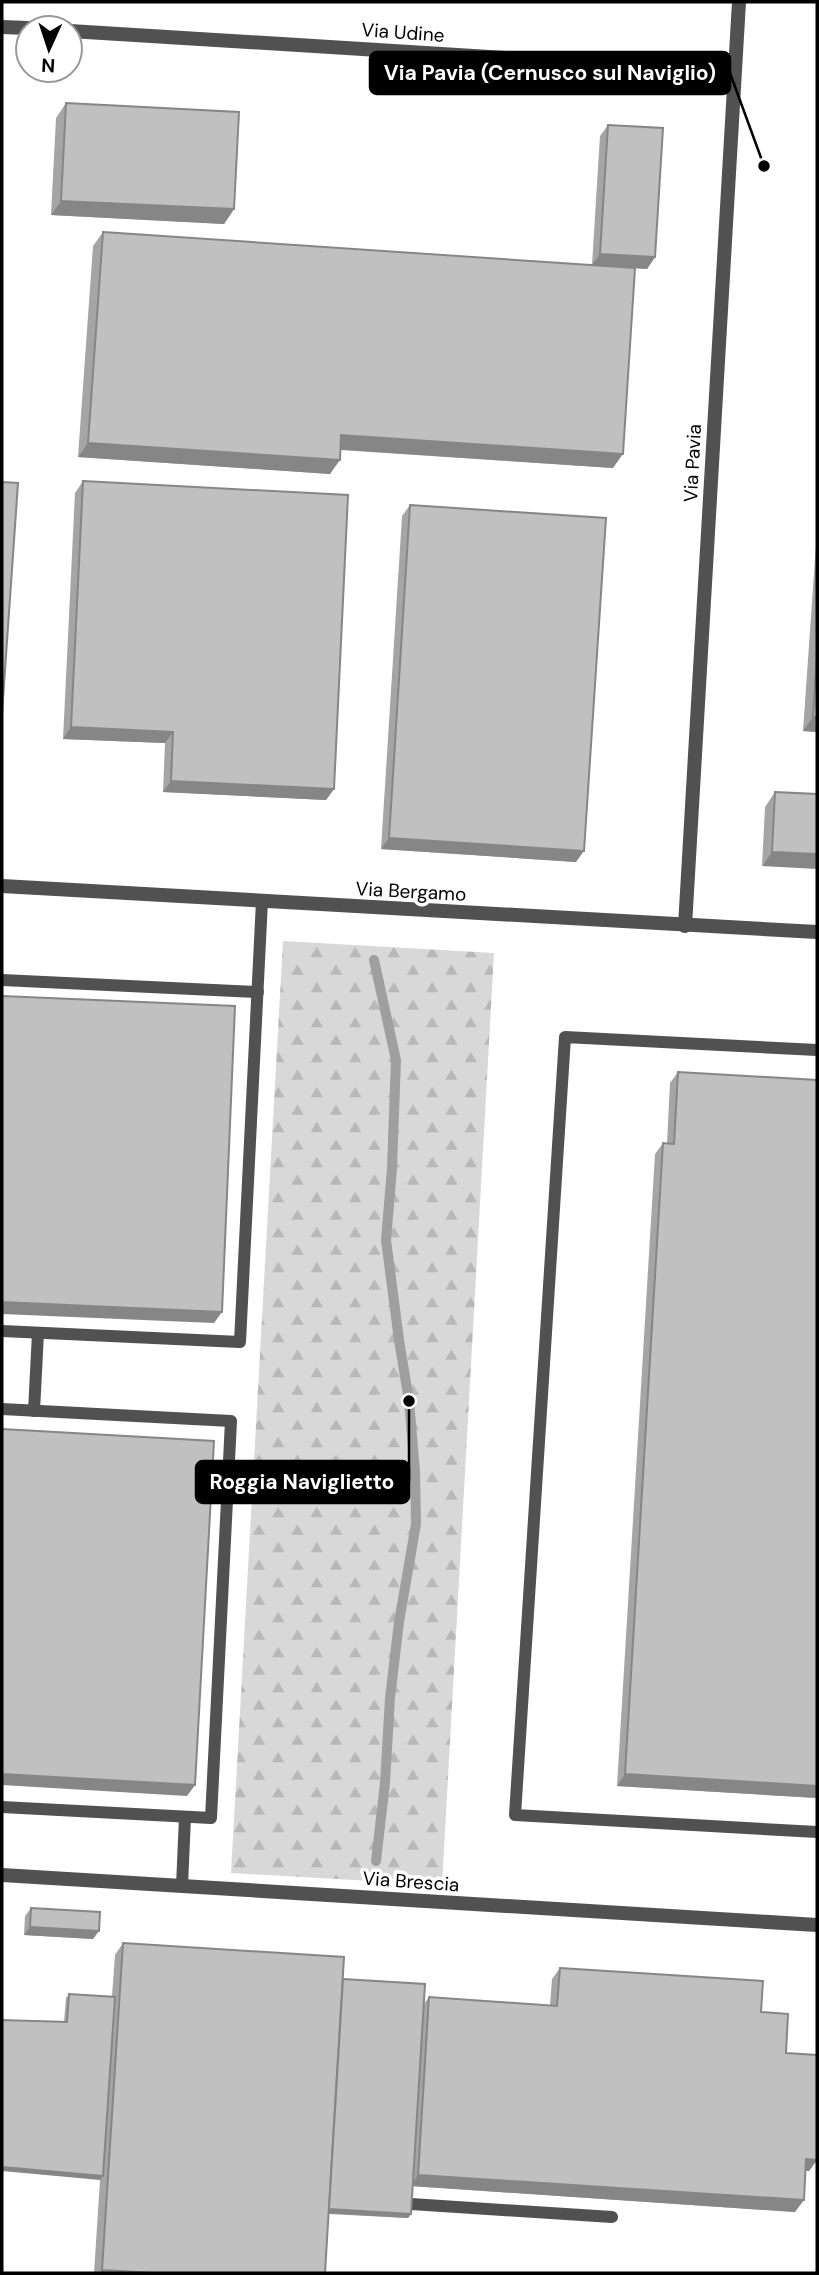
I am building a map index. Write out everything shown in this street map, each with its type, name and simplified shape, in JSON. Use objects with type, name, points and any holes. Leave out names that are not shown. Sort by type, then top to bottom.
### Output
[{"type":"street","name":"Via Pavia","points":[[685,926],[739,2]]},
{"type":"street","name":"Via Udine","points":[[84,32],[734,72]]},
{"type":"street","name":"Via Bergamo","points":[[2,886],[817,932]]},
{"type":"street","name":"Via Brescia","points":[[2,1875],[817,1926]]},
{"type":"lane","points":[[2,1331],[240,1342],[262,901]]},
{"type":"lane","points":[[2,980],[258,992]]},
{"type":"lane","points":[[817,1050],[565,1037],[515,1815],[817,1832]]},
{"type":"lane","points":[[34,1411],[38,1333]]},
{"type":"lane","points":[[2,1409],[231,1421],[211,1818],[2,1807]]},
{"type":"lane","points":[[182,1886],[186,1817]]},
{"type":"lane","points":[[387,2202],[612,2217]]},
{"type":"green space","points":[[283,941],[494,953],[442,1885],[231,1873]]},
{"type":"building","points":[[66,103],[239,112],[234,209],[61,201]]},
{"type":"building","points":[[608,125],[663,128],[655,257],[600,254]]},
{"type":"building","points":[[103,232],[635,268],[623,454],[341,435],[340,460],[88,443]]},
{"type":"building","points":[[83,481],[348,495],[334,789],[171,781],[173,732],[71,727]]},
{"type":"building","points":[[2,482],[18,483],[2,713]]},
{"type":"building","points":[[410,505],[606,518],[584,851],[389,838]]},
{"type":"building","points":[[817,653],[817,717],[813,717]]},
{"type":"building","points":[[775,792],[817,794],[817,854],[772,852]]},
{"type":"building","points":[[2,996],[235,1006],[222,1312],[2,1302]]},
{"type":"building","points":[[678,1072],[817,1080],[817,1786],[625,1774],[663,1143],[674,1144]]},
{"type":"building","points":[[2,1429],[214,1441],[195,1785],[2,1774]]},
{"type":"building","points":[[31,1908],[100,1912],[99,1931],[30,1927]]},
{"type":"building","points":[[123,1943],[344,1957],[325,2273],[155,2273],[102,2270]]},
{"type":"building","points":[[560,1968],[763,1981],[761,2012],[788,2014],[786,2053],[817,2055],[817,2160],[806,2159],[804,2200],[418,2175],[429,1997],[557,2006]]},
{"type":"building","points":[[343,1979],[425,1984],[411,2214],[329,2209]]},
{"type":"building","points":[[69,1994],[115,1997],[103,2176],[2,2167],[2,2020],[67,2022]]},
{"type":"waterway","points":[[374,960],[396,1060],[386,1240],[409,1401],[416,1524],[399,1622],[376,1861]]},
{"type":"place","name":"Via Pavia (Cernusco sul Naviglio)","points":[[764,166]]},
{"type":"place","name":"Roggia Naviglietto","points":[[409,1401]]}]
